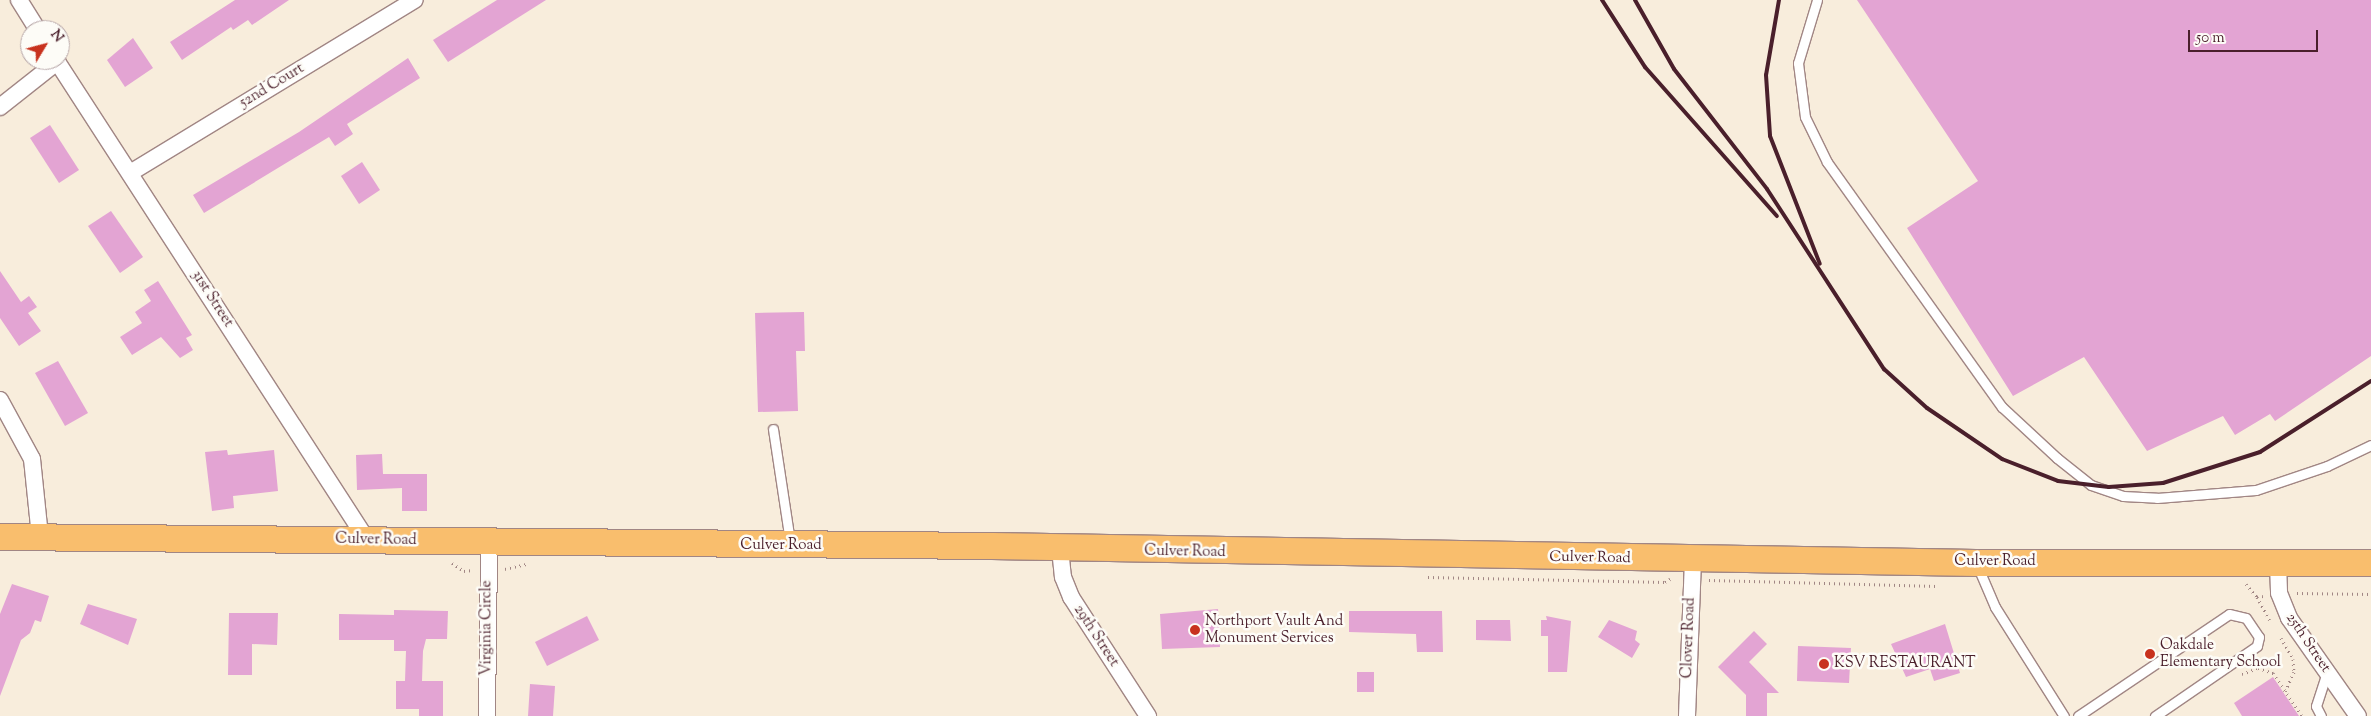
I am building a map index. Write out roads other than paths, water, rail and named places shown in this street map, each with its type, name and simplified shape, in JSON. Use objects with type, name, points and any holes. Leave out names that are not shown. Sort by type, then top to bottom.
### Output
[{"type":"main road","name":"Culver Road","points":[[0,538],[489,540],[1976,563],[2371,563]]},
{"type":"street","points":[[19,0],[32,20]]},
{"type":"street","name":"52nd Court","points":[[130,173],[415,0]]},
{"type":"street","points":[[0,107],[46,70]]},
{"type":"street","name":"31st Street","points":[[63,70],[366,540]]},
{"type":"street","points":[[0,400],[32,459],[40,537]]},
{"type":"street","name":"Virginia Circle","points":[[487,716],[489,540]]},
{"type":"street","name":"29th Street","points":[[1060,550],[1063,577],[1071,596],[1148,716]]},
{"type":"street","name":"Clover Road","points":[[1688,716],[1693,559]]},
{"type":"street","name":"25th Street","points":[[2278,563],[2279,593],[2289,618],[2358,716]]},
{"type":"lane","points":[[1817,0],[1798,63],[1805,117],[1827,162],[2002,407],[2057,458],[2091,485],[2123,496],[2156,498],[2256,490],[2327,466],[2371,446]]},
{"type":"lane","points":[[773,429],[791,546]]},
{"type":"lane","points":[[1976,563],[1995,607],[2064,716]]},
{"type":"lane","points":[[2078,716],[2230,614],[2246,618],[2259,637],[2257,646],[2155,716]]},
{"type":"lane","points":[[2321,716],[2316,706],[2327,672]]},
{"type":"railway","points":[[1602,0],[1645,67],[1777,216]]},
{"type":"railway","points":[[1635,0],[1674,69],[1767,189],[1884,369],[1927,408],[2002,459],[2058,481],[2109,487],[2163,483],[2260,452],[2371,381]]},
{"type":"railway","points":[[1779,0],[1766,75],[1770,136],[1820,264]]},
{"type":"place","name":"Northport Vault And Monument Services","points":[[1195,630]]},
{"type":"place","name":"Oakdale Elementary School","points":[[2150,654]]},
{"type":"place","name":"KSV RESTAURANT","points":[[1824,664]]}]
